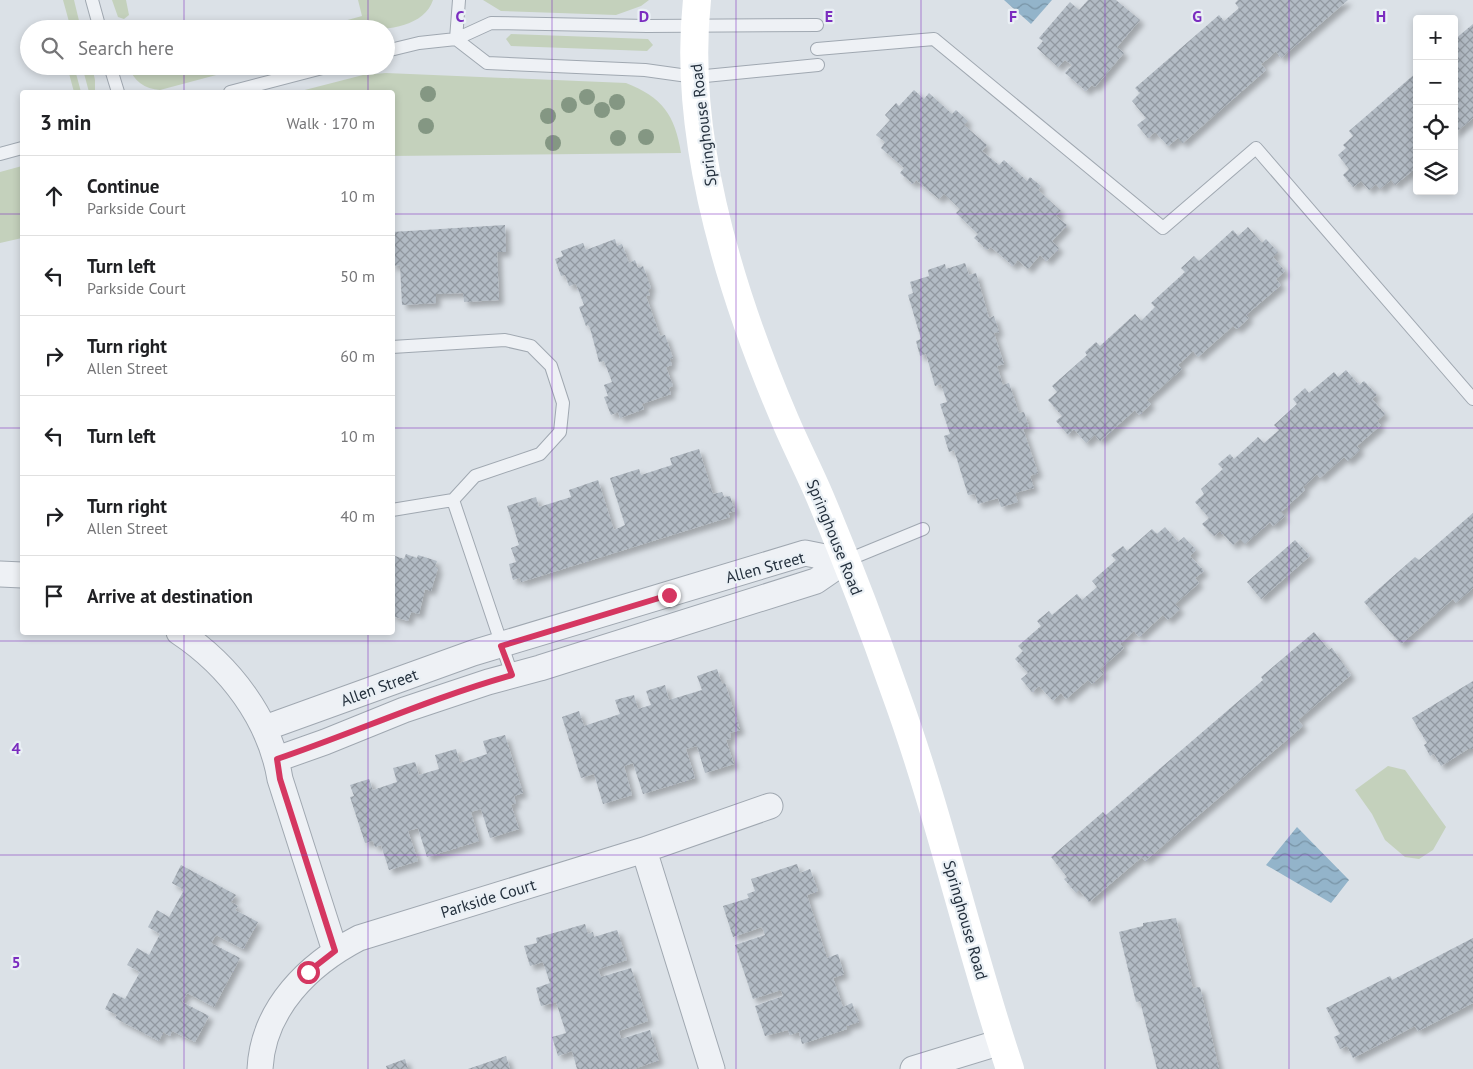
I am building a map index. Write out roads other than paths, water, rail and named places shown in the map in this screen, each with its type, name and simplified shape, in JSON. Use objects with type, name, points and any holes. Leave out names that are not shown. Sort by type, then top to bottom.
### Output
[{"type":"street","name":"Springhouse Road","points":[[697,0],[694,26],[695,76],[704,163],[741,303],[785,420],[820,496],[897,696],[920,766],[1010,1069]]},
{"type":"street","name":"Allen Street","points":[[265,728],[404,676],[804,553],[845,561]]},
{"type":"street","name":"Allen Street","points":[[277,759],[404,710],[816,581],[845,561]]},
{"type":"street","points":[[0,574],[20,575]]},
{"type":"street","points":[[183,635],[217,663],[247,697],[265,728],[277,759],[280,779],[335,951]]},
{"type":"street","name":"Parkside Court","points":[[260,1069],[269,1028],[286,998],[308,972],[335,951],[359,938],[644,850],[770,806]]},
{"type":"street","points":[[644,850],[712,1069]]},
{"type":"street","points":[[912,1069],[1001,1042]]},
{"type":"lane","points":[[92,0],[98,20]]},
{"type":"lane","points":[[456,39],[459,0]]},
{"type":"lane","points":[[395,49],[418,43],[456,39],[491,23],[694,26],[816,25]]},
{"type":"lane","points":[[456,39],[487,63],[645,70],[695,76],[818,65]]},
{"type":"lane","points":[[817,48],[934,39],[1163,228],[1256,148],[1473,399]]},
{"type":"lane","points":[[113,75],[117,90]]},
{"type":"lane","points":[[238,90],[295,75]]},
{"type":"lane","points":[[0,154],[20,149]]},
{"type":"lane","points":[[395,347],[505,340],[531,346],[551,366],[563,403],[560,432],[540,454],[475,476],[453,500],[395,510]]},
{"type":"lane","points":[[453,500],[512,675]]},
{"type":"lane","points":[[845,561],[923,529]]},
{"type":"water","points":[[1004,0],[1052,0],[1031,24]]},
{"type":"water","points":[[1297,827],[1349,880],[1331,903],[1266,865]]}]
